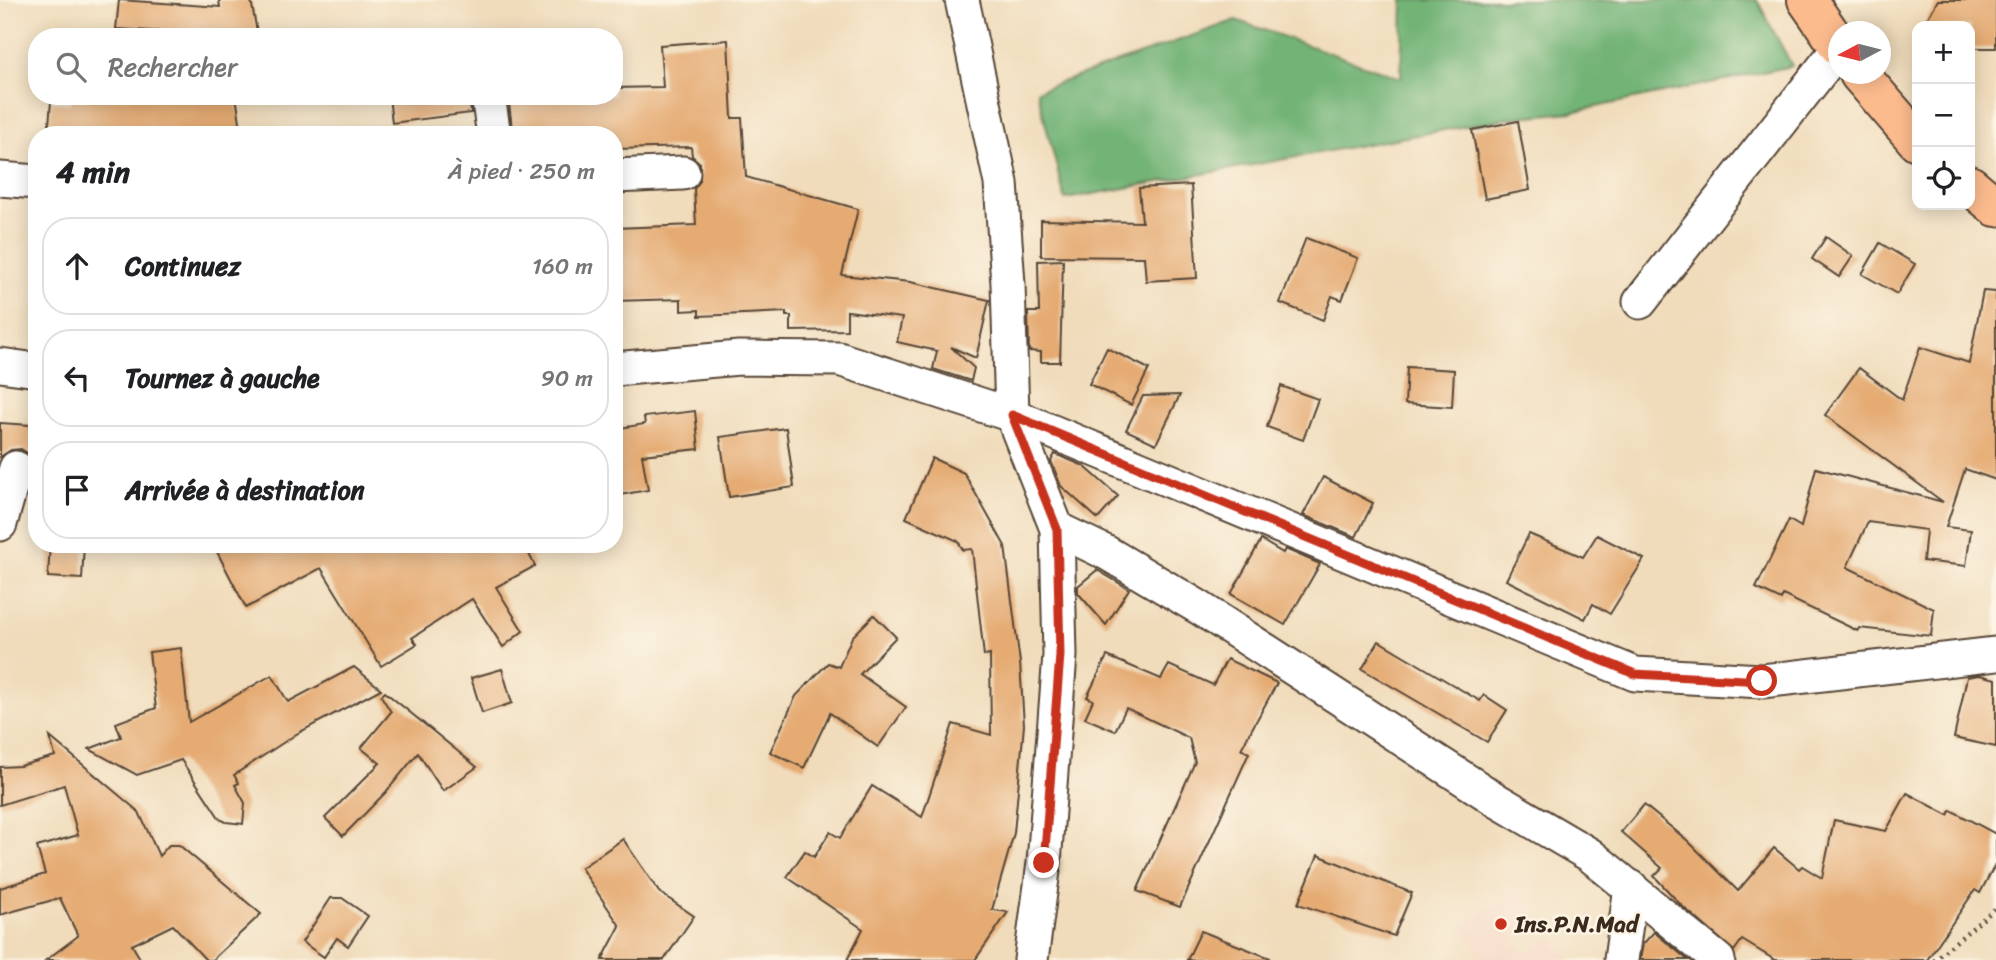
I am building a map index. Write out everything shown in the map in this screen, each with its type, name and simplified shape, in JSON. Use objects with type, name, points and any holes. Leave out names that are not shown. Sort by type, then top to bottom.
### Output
[{"type":"main road","points":[[1807,0],[1828,31]]},
{"type":"main road","points":[[1867,84],[1912,135]]},
{"type":"main road","points":[[1975,189],[1996,206]]},
{"type":"street","points":[[962,0],[1000,183],[1008,284],[1012,415],[1057,529],[1060,655],[1044,863],[1031,960]]},
{"type":"street","points":[[1640,302],[1828,61]]},
{"type":"street","points":[[489,105],[493,126]]},
{"type":"street","points":[[623,176],[683,173]]},
{"type":"street","points":[[0,179],[28,181]]},
{"type":"street","points":[[623,368],[739,358],[839,359],[1012,415],[1635,674],[1762,681],[1996,654]]},
{"type":"street","points":[[0,365],[28,369]]},
{"type":"street","points":[[0,524],[18,467]]},
{"type":"street","points":[[1057,529],[1107,553],[1200,608],[1498,801],[1590,855],[1718,960]]},
{"type":"street","points":[[1621,960],[1631,887]]},
{"type":"path","points":[[1934,960],[1996,908]]},
{"type":"shaded area","name":"Ins.P.N.Mad","points":[[1518,889],[1541,921],[1516,939],[1526,952],[1552,935],[1571,960],[1485,960],[1461,928]]},
{"type":"green space","points":[[1403,0],[1757,0],[1792,66],[1572,112],[1510,118],[1065,199],[1037,91],[1236,20],[1401,78]]},
{"type":"building","points":[[119,0],[220,7],[219,0],[251,0],[256,28],[116,28]]},
{"type":"building","points":[[1938,0],[1996,0],[1996,48],[1975,48],[1975,21],[1926,21]]},
{"type":"building","points":[[728,40],[732,118],[742,118],[746,177],[858,209],[842,275],[910,282],[989,300],[976,358],[951,347],[974,368],[971,381],[933,369],[937,351],[897,342],[902,318],[847,311],[847,330],[791,331],[791,316],[786,316],[786,312],[699,316],[699,310],[681,311],[681,299],[623,301],[623,228],[696,225],[694,189],[700,181],[700,163],[692,156],[691,147],[623,149],[623,126],[512,126],[509,105],[623,105],[623,88],[663,87],[660,45]]},
{"type":"building","points":[[51,105],[237,105],[241,126],[49,126]]},
{"type":"building","points":[[390,105],[470,105],[471,113],[392,123]]},
{"type":"building","points":[[1518,121],[1530,190],[1485,199],[1472,130]]},
{"type":"building","points":[[1191,185],[1197,278],[1146,281],[1144,257],[1041,256],[1041,220],[1142,222],[1139,188]]},
{"type":"building","points":[[1826,237],[1853,256],[1839,277],[1812,259]]},
{"type":"building","points":[[1306,238],[1358,258],[1342,300],[1332,296],[1323,320],[1280,303]]},
{"type":"building","points":[[1880,243],[1915,264],[1897,294],[1862,274]]},
{"type":"building","points":[[1063,260],[1060,362],[1041,362],[1041,352],[1029,351],[1028,312],[1039,312],[1038,261]]},
{"type":"building","points":[[1983,291],[1996,292],[1996,480],[1965,469],[1946,527],[1971,530],[1966,566],[1923,561],[1926,530],[1868,522],[1847,567],[1934,609],[1931,636],[1859,628],[1858,631],[1783,595],[1781,600],[1756,588],[1789,520],[1801,527],[1816,468],[1943,502],[1825,415],[1859,368],[1902,400],[1920,347],[1969,363]]},
{"type":"building","points":[[1107,348],[1149,369],[1131,405],[1089,384]]},
{"type":"building","points":[[1407,367],[1454,370],[1452,407],[1405,404]]},
{"type":"building","points":[[1281,386],[1318,399],[1303,440],[1267,427]]},
{"type":"building","points":[[1180,395],[1156,444],[1126,430],[1143,396]]},
{"type":"building","points":[[695,411],[699,449],[642,455],[648,490],[623,494],[623,428],[645,424],[644,417]]},
{"type":"building","points":[[0,423],[28,425],[28,453],[21,449],[11,450],[0,457]]},
{"type":"building","points":[[786,428],[794,487],[729,497],[720,437]]},
{"type":"building","points":[[1055,454],[1084,466],[1118,496],[1098,519],[1061,486],[1051,461]]},
{"type":"building","points":[[932,458],[964,473],[1005,546],[1020,663],[1024,725],[1014,833],[992,910],[1008,912],[975,960],[847,960],[863,929],[787,877],[805,851],[814,857],[830,832],[840,838],[872,786],[922,817],[953,724],[991,735],[990,655],[984,656],[972,549],[963,550],[958,541],[906,518]]},
{"type":"building","points":[[1323,477],[1373,503],[1356,537],[1303,515]]},
{"type":"building","points":[[1529,534],[1583,557],[1597,535],[1644,559],[1610,614],[1593,604],[1585,619],[1506,580]]},
{"type":"building","points":[[1261,540],[1283,553],[1285,549],[1320,564],[1285,625],[1231,594]]},
{"type":"building","points":[[49,553],[83,553],[82,579],[48,577]]},
{"type":"building","points":[[218,553],[528,553],[535,566],[496,587],[523,631],[503,647],[472,599],[412,638],[417,644],[381,666],[321,568],[246,608]]},
{"type":"building","points":[[1097,570],[1129,589],[1106,625],[1078,593],[1078,586]]},
{"type":"building","points":[[874,615],[896,637],[860,674],[906,707],[878,747],[830,713],[804,768],[770,752],[796,696],[828,663],[839,667],[852,637]]},
{"type":"building","points":[[1379,641],[1480,701],[1484,695],[1507,710],[1487,742],[1362,669]]},
{"type":"building","points":[[181,648],[189,722],[272,675],[288,702],[354,667],[381,689],[298,733],[234,775],[239,783],[235,785],[245,803],[243,824],[226,822],[220,819],[181,760],[137,775],[89,749],[121,737],[116,723],[156,708],[149,652]]},
{"type":"building","points":[[1107,656],[1161,679],[1169,665],[1213,685],[1227,659],[1277,683],[1241,749],[1249,753],[1180,907],[1137,891],[1195,762],[1189,738],[1126,708],[1115,731],[1085,718],[1093,700],[1087,697]]},
{"type":"building","points":[[502,669],[512,703],[482,713],[471,678]]},
{"type":"building","points":[[1979,675],[1996,679],[1996,747],[1954,738],[1967,677]]},
{"type":"building","points":[[385,692],[477,767],[443,791],[418,753],[386,792],[343,836],[325,818],[380,763],[361,748],[391,712],[381,696]]},
{"type":"building","points":[[50,737],[139,812],[159,856],[169,845],[179,845],[261,914],[212,960],[206,960],[173,925],[132,945],[141,960],[46,960],[78,936],[60,898],[0,915],[0,888],[45,874],[37,847],[78,835],[64,785],[0,805],[0,767],[20,766],[55,756]]},
{"type":"building","points":[[1907,793],[1948,815],[1951,810],[1996,834],[1996,863],[1980,893],[1975,890],[1927,960],[1775,960],[1742,940],[1734,951],[1681,905],[1654,876],[1662,868],[1621,832],[1644,805],[1688,841],[1738,891],[1774,848],[1799,869],[1802,866],[1822,878],[1834,820],[1886,831]]},
{"type":"building","points":[[623,839],[659,892],[694,916],[664,960],[602,960],[620,926],[581,868]]},
{"type":"building","points":[[1318,855],[1412,893],[1394,936],[1298,904]]},
{"type":"building","points":[[331,898],[342,898],[368,916],[348,946],[337,938],[324,957],[302,942]]},
{"type":"building","points":[[1201,931],[1270,958],[1270,960],[1187,960]]},
{"type":"building","points":[[1654,932],[1688,960],[1640,960],[1643,944]]},
{"type":"place","name":"Ins.P.N.Mad","points":[[1501,924]]},
{"type":"route","points":[[1044,863],[1060,655],[1057,529],[1012,415],[1293,535],[1635,674],[1762,681]]}]
